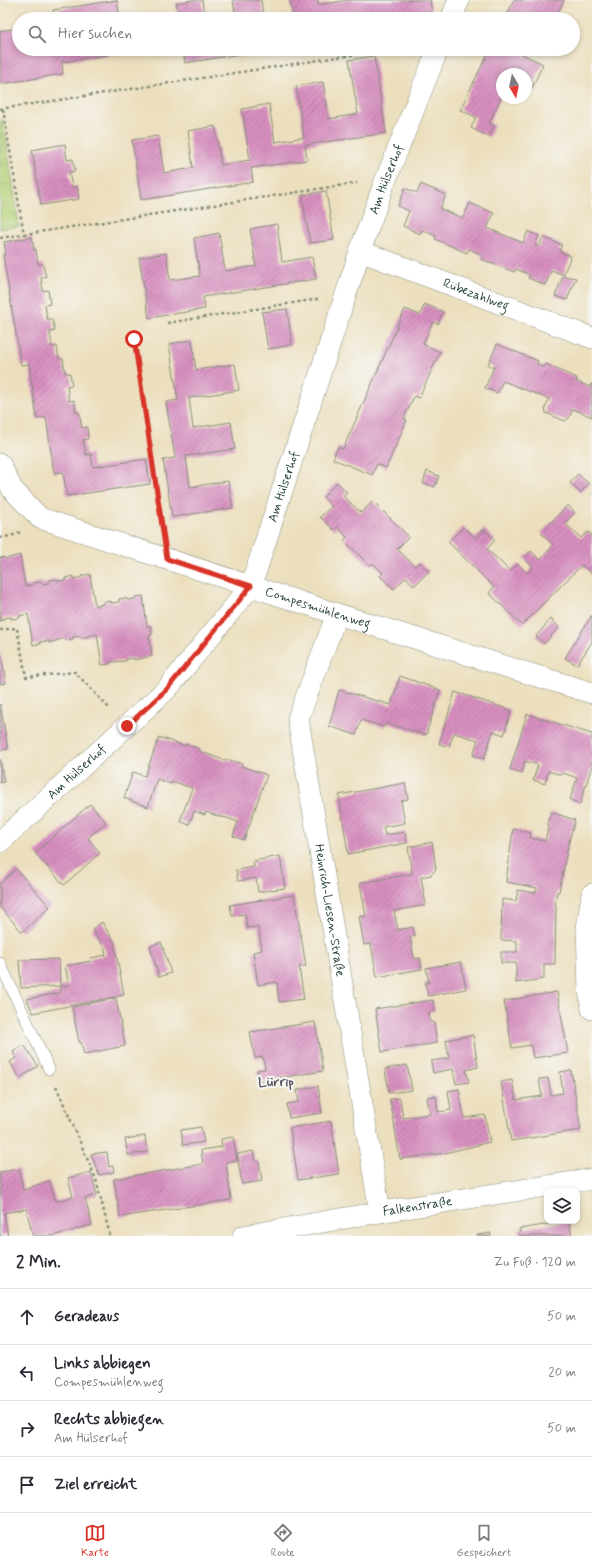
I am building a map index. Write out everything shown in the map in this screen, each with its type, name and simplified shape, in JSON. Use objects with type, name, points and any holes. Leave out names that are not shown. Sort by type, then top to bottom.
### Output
[{"type":"street","points":[[454,12],[459,0]]},
{"type":"street","name":"Am Hülserhof","points":[[0,842],[167,689],[251,586],[360,251],[384,184],[435,56]]},
{"type":"street","name":"Rübezahlweg","points":[[360,251],[592,338]]},
{"type":"street","name":"Compesmühlenweg","points":[[0,464],[12,489],[40,518],[337,614],[592,693]]},
{"type":"street","name":"Heinrich-Liesen-Straße","points":[[337,614],[298,719],[380,1212]]},
{"type":"street","points":[[592,894],[587,928],[589,991],[592,1009]]},
{"type":"street","name":"Falkenstraße","points":[[243,1236],[380,1212],[592,1179]]},
{"type":"lane","points":[[0,963],[49,1069]]},
{"type":"path","points":[[24,235],[2,109],[346,56]]},
{"type":"path","points":[[0,238],[367,181],[384,184]]},
{"type":"path","points":[[167,323],[346,294]]},
{"type":"path","points":[[134,339],[167,559]]},
{"type":"path","points":[[0,630],[17,628],[26,677],[74,672],[127,726]]},
{"type":"path","points":[[49,1069],[96,1179],[110,1236]]},
{"type":"green space","points":[[3,120],[19,226],[0,229],[0,121]]},
{"type":"building","points":[[117,0],[119,12],[53,12],[53,10]]},
{"type":"building","points":[[202,0],[204,12],[178,12],[176,3]]},
{"type":"building","points":[[233,0],[261,0],[263,12],[235,12]]},
{"type":"building","points":[[290,0],[318,0],[318,5],[348,0],[430,0],[432,12],[292,12]]},
{"type":"building","points":[[514,0],[564,0],[558,12],[508,12]]},
{"type":"building","points":[[12,29],[12,56],[100,56],[62,62],[63,74],[0,84],[0,31]]},
{"type":"building","points":[[184,56],[228,56],[185,63]]},
{"type":"building","points":[[374,56],[386,133],[305,145],[307,160],[251,168],[253,182],[141,200],[132,140],[158,136],[164,173],[193,168],[188,131],[215,126],[221,165],[250,160],[242,109],[269,104],[275,142],[304,137],[296,86],[323,82],[329,119],[358,114],[349,60]]},
{"type":"building","points":[[487,56],[526,56],[543,64],[532,88],[532,68],[496,68],[496,104],[498,104],[489,123],[494,125],[489,137],[471,128],[476,117],[460,110]]},
{"type":"building","points":[[65,144],[67,160],[73,159],[75,171],[69,172],[72,187],[77,186],[79,199],[41,205],[32,150]]},
{"type":"building","points":[[421,184],[446,195],[440,209],[463,218],[470,203],[494,213],[487,228],[523,243],[528,231],[539,236],[535,245],[539,247],[543,237],[562,245],[559,251],[571,256],[563,275],[552,270],[545,285],[528,278],[530,275],[516,269],[514,272],[481,259],[483,255],[469,249],[467,253],[435,239],[436,236],[422,230],[420,234],[403,226],[409,211],[398,206],[405,188],[417,193]]},
{"type":"building","points":[[326,191],[334,240],[310,243],[302,195]]},
{"type":"building","points":[[277,224],[282,262],[312,257],[316,279],[203,297],[205,309],[149,318],[139,258],[166,253],[170,280],[200,276],[194,238],[219,233],[225,271],[256,266],[250,229]]},
{"type":"building","points":[[32,237],[34,250],[36,249],[38,264],[43,264],[46,277],[41,277],[43,291],[48,290],[50,304],[45,305],[47,319],[52,319],[55,331],[50,332],[52,347],[57,346],[59,359],[63,359],[65,373],[70,373],[72,385],[67,386],[69,401],[74,400],[76,412],[79,412],[82,428],[87,427],[88,439],[83,440],[86,455],[91,454],[93,467],[146,459],[150,484],[67,496],[63,472],[54,473],[46,417],[37,419],[29,364],[21,365],[3,255],[6,254],[4,242]]},
{"type":"building","points":[[563,276],[576,278],[567,300],[555,296]]},
{"type":"building","points":[[425,304],[443,312],[438,324],[433,322],[423,344],[440,352],[419,398],[414,396],[404,419],[407,420],[386,468],[377,464],[372,475],[333,459],[338,447],[343,449],[405,309],[420,315]]},
{"type":"building","points":[[287,309],[292,345],[268,349],[262,312]]},
{"type":"building","points":[[192,340],[196,370],[235,364],[239,390],[189,398],[193,428],[231,422],[235,449],[186,456],[190,487],[228,481],[233,508],[172,517],[163,460],[175,458],[166,402],[178,400],[169,344]]},
{"type":"building","points":[[497,344],[538,361],[537,364],[543,367],[545,364],[577,378],[576,381],[590,387],[592,383],[592,417],[573,409],[569,418],[565,421],[546,413],[545,408],[549,399],[503,381],[497,393],[485,388],[494,367],[488,365]]},
{"type":"building","points":[[427,471],[439,476],[435,487],[423,483]]},
{"type":"building","points":[[578,474],[589,484],[580,493],[570,483]]},
{"type":"building","points":[[337,482],[347,492],[343,496],[361,513],[373,501],[409,537],[397,549],[415,566],[419,562],[429,571],[414,586],[406,577],[394,589],[380,576],[383,573],[373,563],[370,566],[344,540],[347,537],[337,527],[334,530],[320,517],[332,506],[323,497]]},
{"type":"building","points":[[568,505],[575,513],[565,523],[581,538],[588,532],[592,535],[592,574],[582,565],[522,625],[489,593],[494,587],[448,542],[463,527],[476,538],[484,529],[495,540],[487,549],[510,571],[518,564],[527,573],[533,567],[524,558],[531,551],[540,560],[554,545],[541,533]]},
{"type":"building","points":[[20,555],[25,586],[34,585],[33,583],[41,582],[42,584],[49,583],[49,580],[66,580],[65,578],[73,576],[74,579],[90,574],[95,606],[103,604],[103,602],[119,602],[119,599],[135,599],[135,597],[143,596],[147,626],[151,626],[152,635],[149,636],[152,656],[134,660],[134,658],[126,659],[126,661],[109,662],[110,664],[102,665],[97,634],[81,638],[81,636],[73,637],[73,639],[65,640],[65,638],[49,643],[49,641],[40,642],[41,644],[33,645],[28,614],[19,616],[20,618],[3,618],[3,620],[0,621],[0,558],[4,557],[5,559]]},
{"type":"building","points":[[592,615],[592,642],[577,665],[565,658]]},
{"type":"building","points":[[551,619],[559,627],[544,644],[536,636]]},
{"type":"building","points":[[0,649],[6,683],[0,684]]},
{"type":"building","points":[[400,676],[440,690],[426,735],[386,723],[384,727],[361,720],[356,735],[329,726],[339,690],[391,705]]},
{"type":"building","points":[[455,692],[511,710],[504,735],[493,731],[484,759],[473,755],[478,740],[454,733],[449,747],[439,744]]},
{"type":"building","points":[[0,704],[8,749],[0,750]]},
{"type":"building","points":[[527,714],[592,734],[592,766],[580,804],[570,800],[577,778],[563,773],[562,775],[548,771],[545,784],[533,780],[538,765],[525,761],[522,773],[510,769]]},
{"type":"building","points":[[159,737],[185,746],[186,744],[200,749],[199,751],[226,761],[227,759],[242,764],[241,766],[267,775],[244,840],[233,836],[238,822],[224,817],[223,818],[206,812],[205,815],[194,811],[189,825],[180,821],[192,788],[172,781],[171,784],[157,779],[148,807],[124,798],[133,772],[145,776]]},
{"type":"building","points":[[0,759],[4,782],[0,783]]},
{"type":"building","points":[[405,783],[408,799],[401,801],[405,823],[383,827],[385,835],[405,832],[407,843],[348,854],[339,795]]},
{"type":"building","points":[[90,804],[106,822],[88,838],[100,853],[64,885],[35,853]]},
{"type":"building","points":[[551,812],[575,820],[555,905],[555,964],[544,964],[544,979],[516,983],[516,963],[501,963],[501,952],[517,952],[517,941],[501,940],[502,899],[516,901],[518,890],[535,893],[537,888],[506,882],[513,829],[531,833],[530,838],[545,841],[549,824],[547,824]]},
{"type":"building","points":[[432,842],[436,869],[431,875],[421,877],[426,905],[394,911],[398,930],[413,927],[415,936],[410,937],[414,959],[420,958],[422,969],[377,977],[371,944],[364,945],[359,917],[366,916],[360,883],[412,874],[408,847]]},
{"type":"building","points":[[280,856],[285,888],[258,892],[256,878],[238,881],[236,870],[254,867],[253,861]]},
{"type":"building","points":[[16,869],[50,907],[22,932],[0,907],[0,884]]},
{"type":"building","points":[[294,895],[306,966],[299,967],[304,999],[279,1002],[277,982],[258,985],[253,952],[262,950],[258,927],[247,928],[245,914],[232,916],[230,905]]},
{"type":"building","points":[[102,922],[114,942],[124,995],[33,1013],[27,999],[60,993],[60,987],[69,985],[65,966],[91,961],[90,958],[106,955],[105,949],[92,929]]},
{"type":"building","points":[[161,942],[171,973],[159,977],[150,946]]},
{"type":"building","points":[[59,959],[60,986],[21,988],[19,960]]},
{"type":"building","points":[[461,962],[466,989],[428,996],[425,983],[429,982],[426,968]]},
{"type":"building","points":[[557,992],[568,1053],[533,1058],[531,1045],[512,1048],[504,1001]]},
{"type":"building","points":[[116,998],[125,1046],[84,1054],[81,1042],[79,1042],[72,1007]]},
{"type":"building","points":[[433,1000],[435,1011],[429,1012],[430,1022],[434,1022],[437,1043],[382,1052],[375,1009]]},
{"type":"building","points":[[315,1022],[323,1071],[259,1081],[257,1070],[265,1069],[263,1057],[255,1058],[250,1032]]},
{"type":"building","points":[[473,1035],[478,1067],[466,1070],[469,1082],[456,1084],[453,1069],[433,1073],[431,1061],[449,1058],[446,1040]]},
{"type":"building","points":[[24,1045],[38,1066],[20,1078],[10,1062],[16,1058],[13,1052]]},
{"type":"building","points":[[407,1065],[412,1090],[389,1093],[385,1069]]},
{"type":"building","points":[[571,1070],[581,1130],[511,1141],[501,1082],[512,1080],[516,1100],[542,1096],[539,1079],[548,1078],[551,1095],[563,1093],[560,1072]]},
{"type":"building","points":[[318,1086],[322,1113],[289,1118],[287,1104],[299,1102],[297,1090]]},
{"type":"building","points":[[459,1089],[464,1118],[485,1115],[490,1142],[445,1153],[400,1159],[390,1099],[400,1098],[403,1118],[430,1114],[427,1097],[436,1096],[438,1112],[451,1110],[448,1091]]},
{"type":"building","points":[[331,1121],[339,1174],[298,1180],[290,1128]]},
{"type":"building","points":[[201,1127],[204,1142],[183,1145],[181,1130]]},
{"type":"building","points":[[145,1136],[147,1152],[128,1155],[125,1139]]},
{"type":"building","points":[[233,1137],[237,1160],[226,1162],[231,1200],[120,1217],[114,1179],[203,1164],[201,1150],[222,1147],[221,1139]]},
{"type":"building","points":[[253,1151],[255,1161],[259,1161],[262,1181],[242,1184],[237,1154]]},
{"type":"building","points":[[107,1152],[109,1167],[113,1166],[114,1172],[99,1175],[91,1154]]},
{"type":"building","points":[[19,1169],[23,1190],[49,1181],[56,1201],[73,1197],[68,1178],[91,1172],[97,1195],[85,1198],[92,1225],[52,1236],[33,1236],[26,1209],[4,1213],[8,1236],[0,1236],[0,1172]]},
{"type":"building","points":[[550,1224],[570,1224],[572,1236],[520,1236],[519,1229]]},
{"type":"building","points":[[491,1233],[491,1236],[477,1236],[477,1235]]},
{"type":"district","name":"Lürrip","points":[[276,1082]]},
{"type":"route","points":[[127,726],[167,689],[251,586],[167,559],[134,339]]}]
